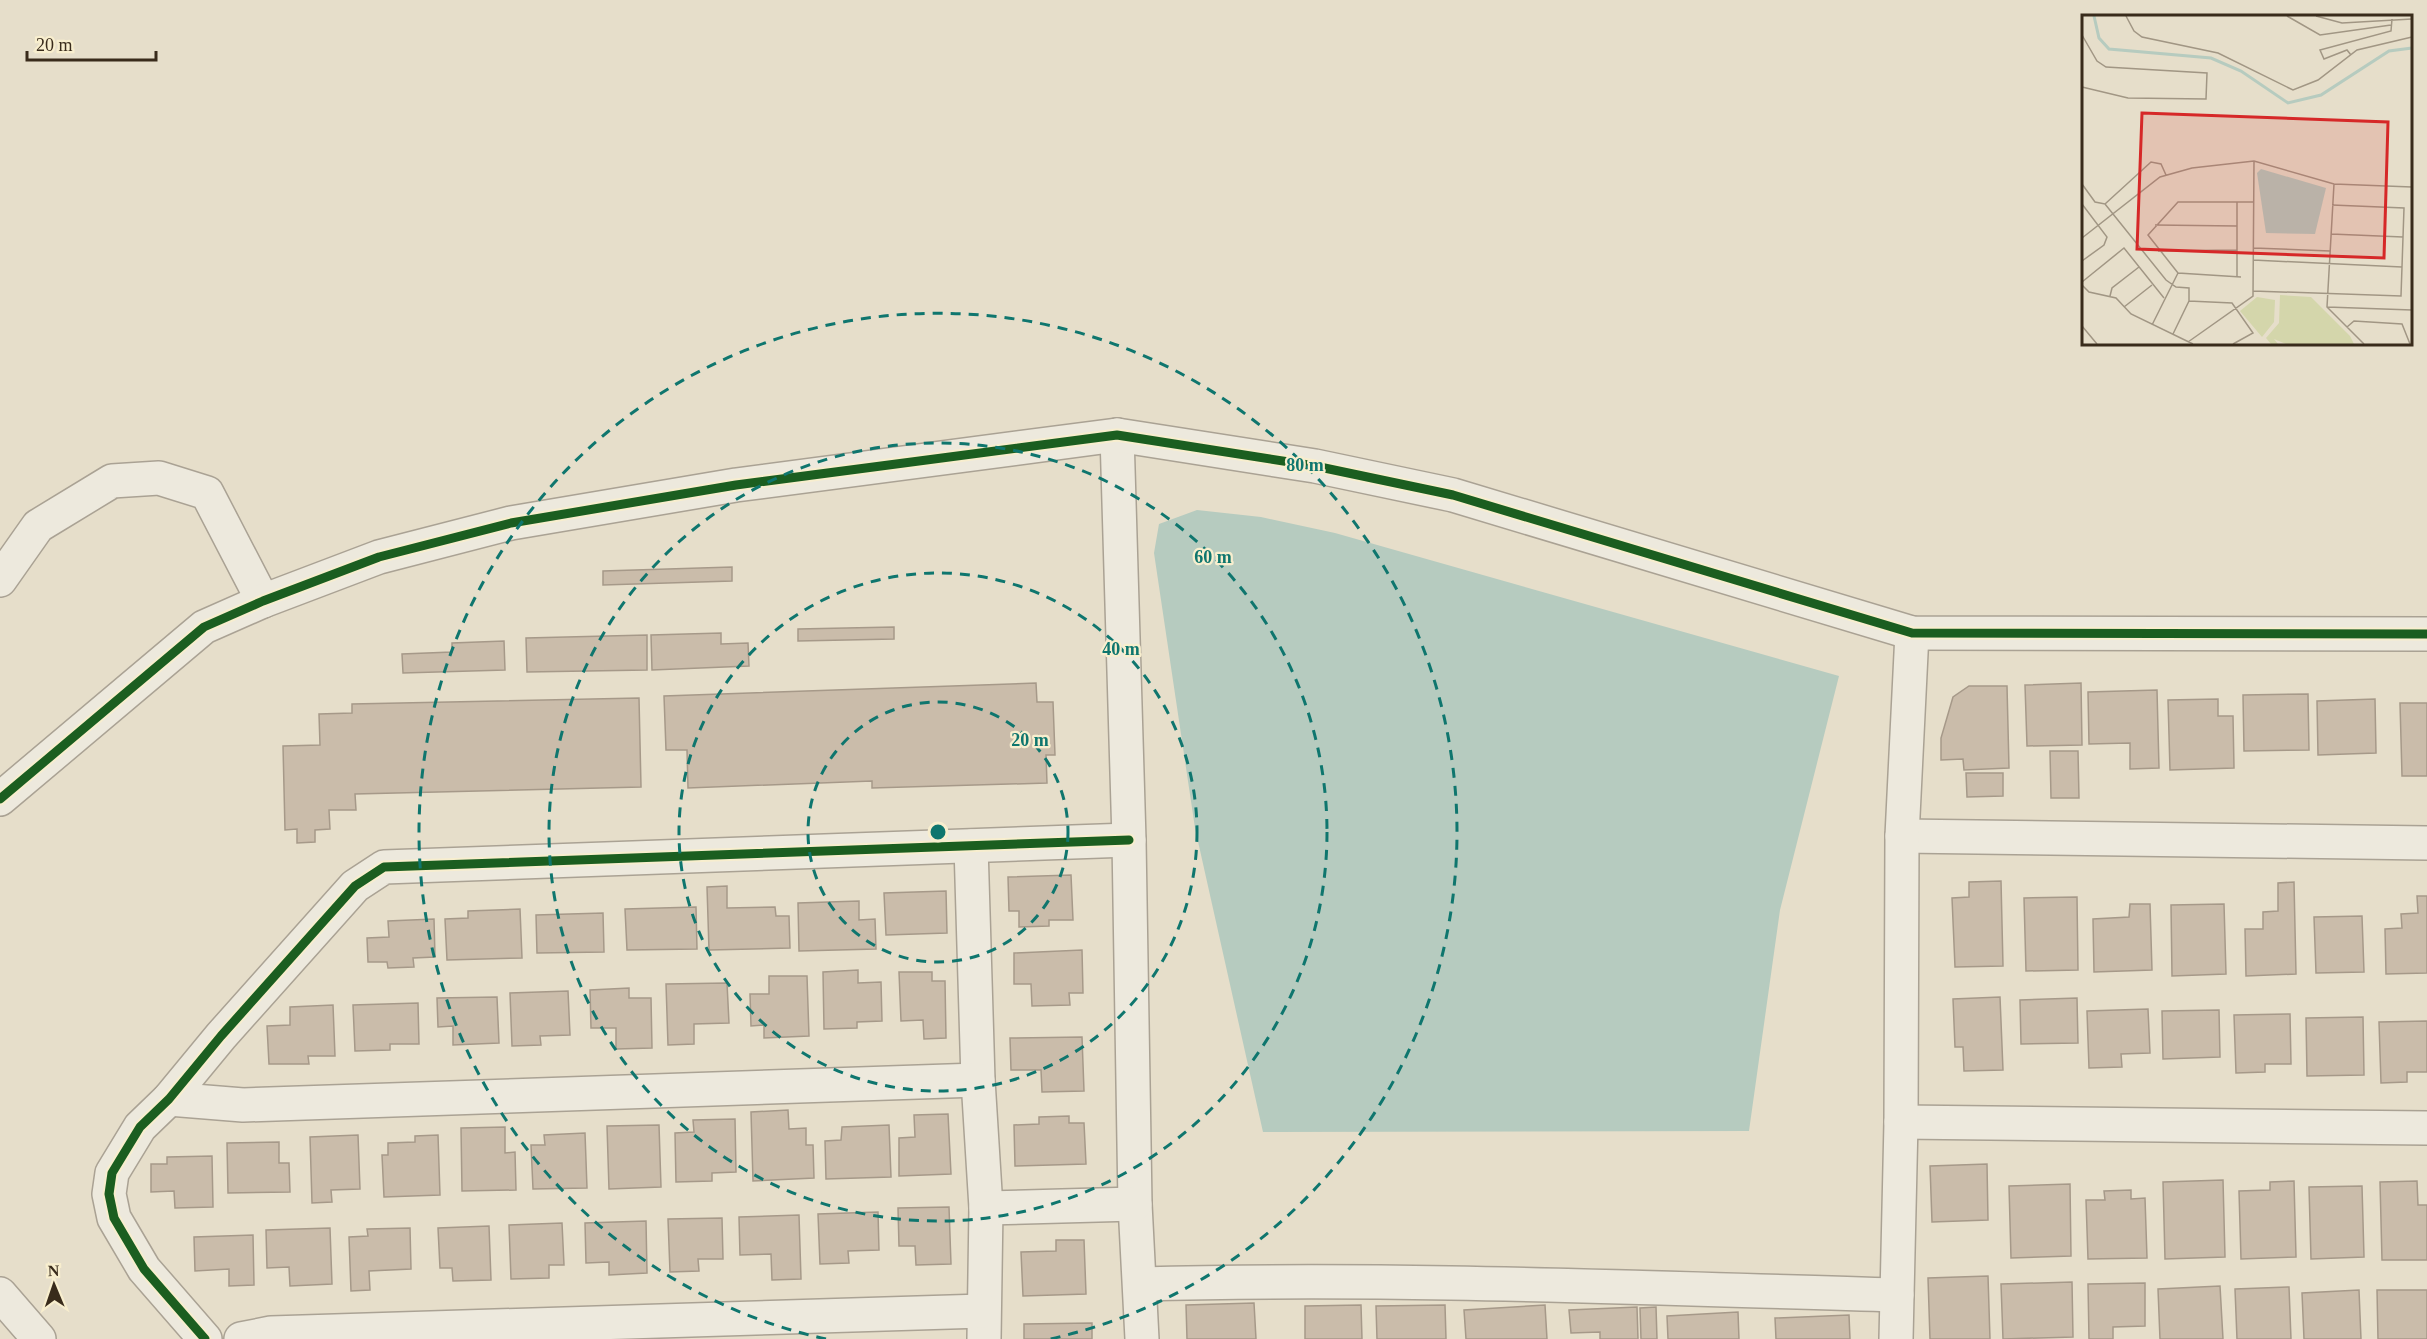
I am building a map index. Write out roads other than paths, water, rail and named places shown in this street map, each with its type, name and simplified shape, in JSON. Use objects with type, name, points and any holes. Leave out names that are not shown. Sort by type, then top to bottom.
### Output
[{"type":"street","points":[[1117,435],[1129,840],[1135,1204],[1142,1339]]},
{"type":"street","points":[[0,800],[204,627],[263,601],[379,557],[511,523],[736,485],[1117,435],[1315,466],[1453,495],[1912,633],[2427,634]]},
{"type":"street","points":[[0,580],[38,526],[112,481],[159,478],[207,493],[263,601]]},
{"type":"street","points":[[1896,1339],[1901,1122],[1902,836],[1912,633]]},
{"type":"street","points":[[1902,836],[2427,843]]},
{"type":"street","points":[[205,1339],[144,1269],[114,1218],[109,1194],[112,1173],[140,1127],[169,1100],[220,1036],[356,886],[384,867],[1129,840]]},
{"type":"street","points":[[241,1339],[271,1333],[983,1325],[986,1208],[978,1080],[971,846]]},
{"type":"street","points":[[169,1100],[243,1105],[978,1080]]},
{"type":"street","points":[[1901,1122],[2427,1128]]},
{"type":"street","points":[[986,1208],[1135,1204]]},
{"type":"street","points":[[1140,1284],[1235,1281],[1487,1284],[1897,1295]]},
{"type":"street","points":[[0,1294],[39,1339]]}]
